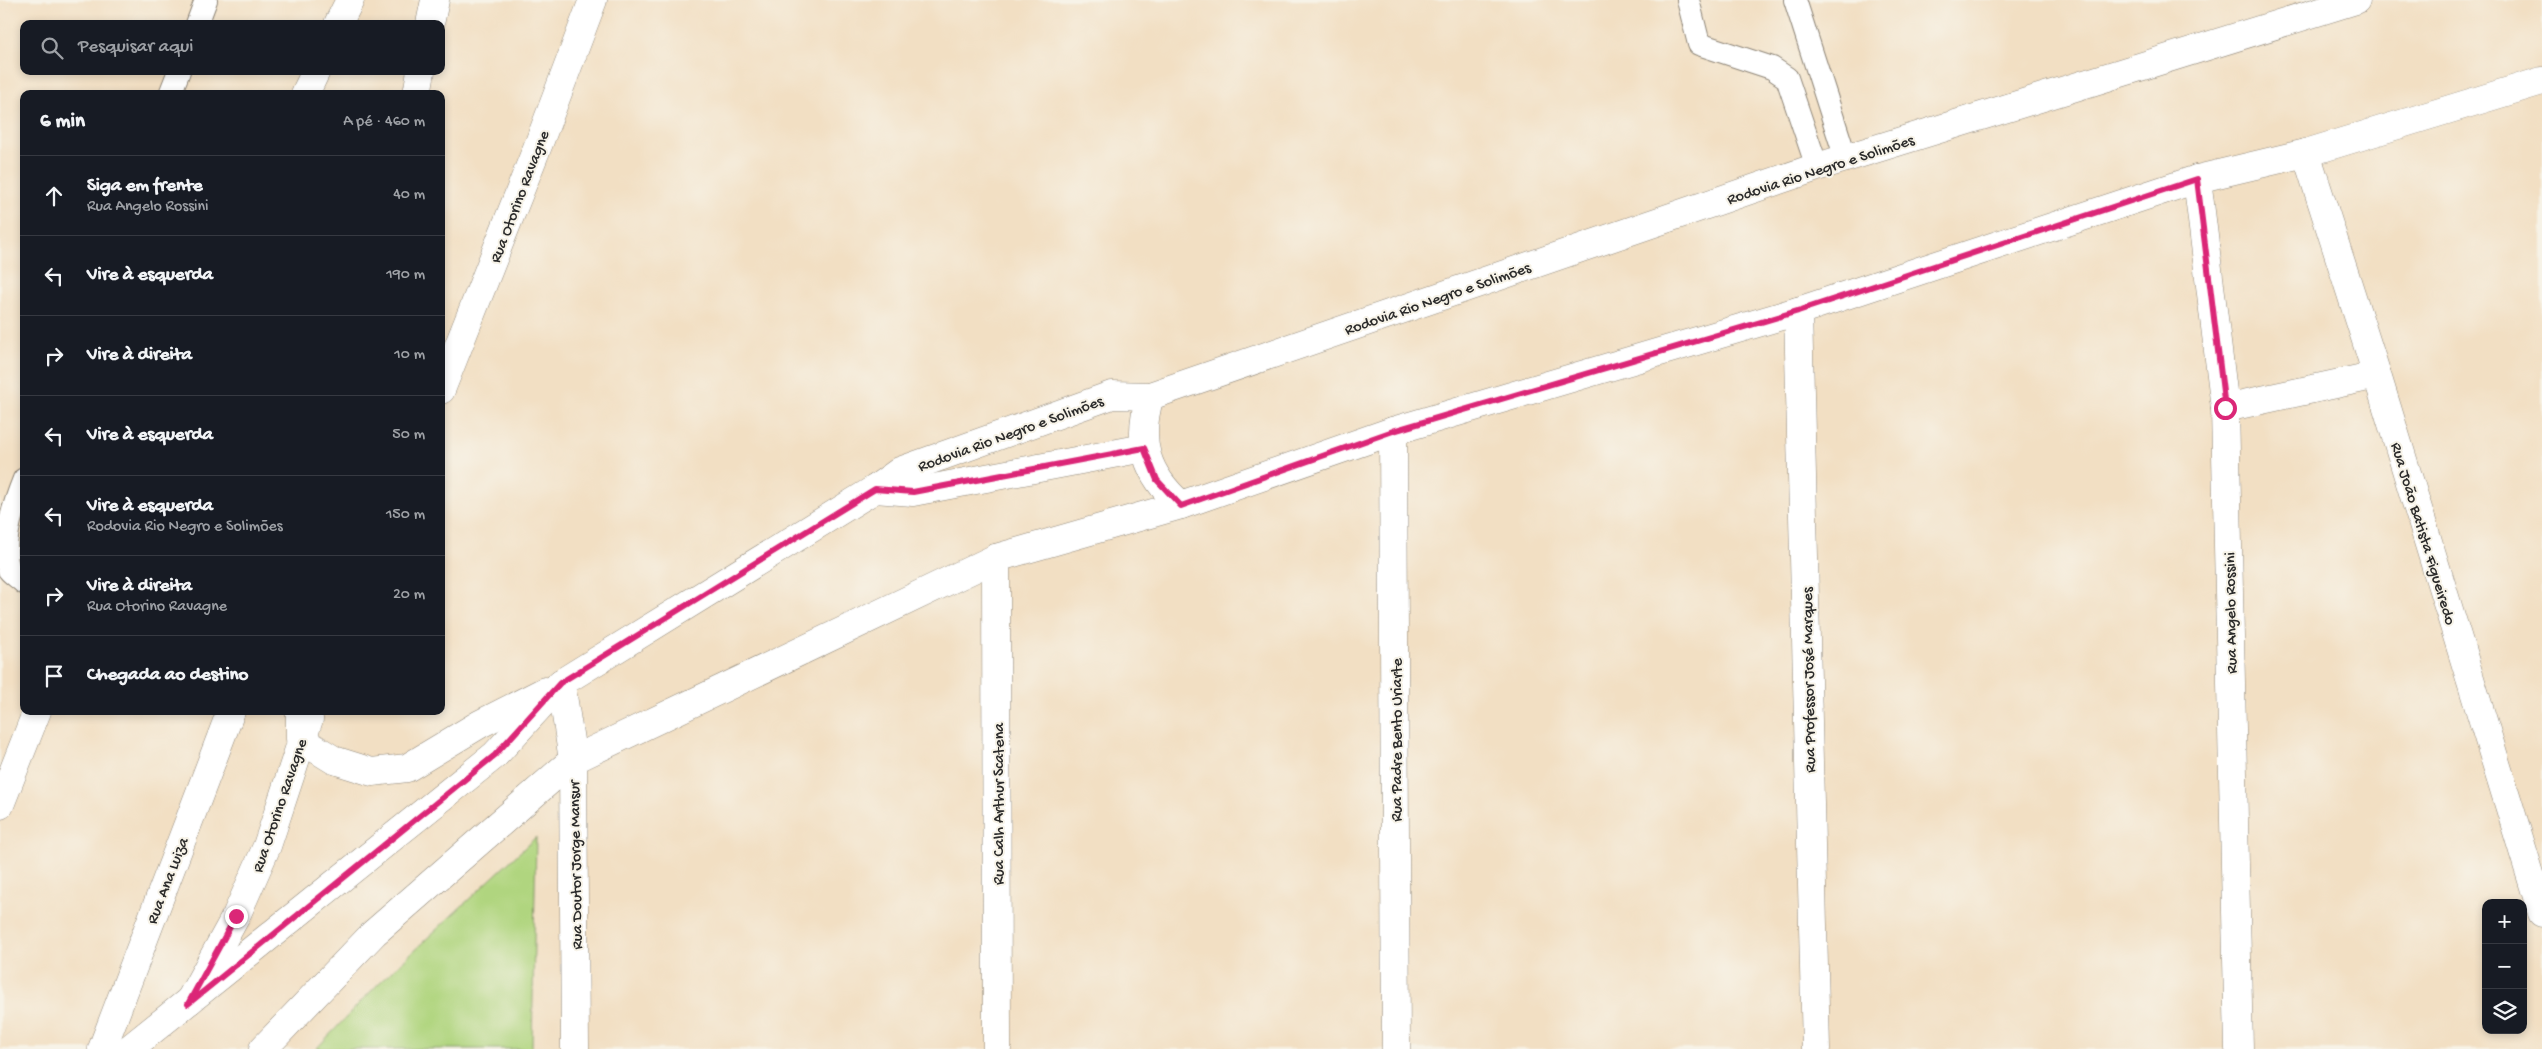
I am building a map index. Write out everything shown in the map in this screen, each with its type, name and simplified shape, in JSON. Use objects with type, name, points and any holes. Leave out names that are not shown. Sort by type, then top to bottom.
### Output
[{"type":"street","points":[[340,20],[350,0]]},
{"type":"street","points":[[431,20],[435,0]]},
{"type":"street","name":"Rua Otorino Ravagne","points":[[445,380],[539,143],[593,0]]},
{"type":"street","name":"Rodovia Rio Negro e Solimões","points":[[300,739],[334,760],[372,772],[407,768],[480,724],[560,683],[875,489],[900,471],[1112,395],[1150,396],[1818,167],[2356,0]]},
{"type":"street","points":[[307,90],[314,75]]},
{"type":"street","points":[[418,90],[420,75]]},
{"type":"street","points":[[263,1049],[374,933],[573,760],[996,558],[1181,506],[1393,431],[1798,311],[2197,179],[2306,153],[2542,81]]},
{"type":"street","name":"Rua João Batista Figueiredo","points":[[2306,153],[2377,375],[2542,913]]},
{"type":"street","name":"Rua Angelo Rossini","points":[[2197,179],[2225,408],[2239,1049]]},
{"type":"street","name":"Rua Professor José Marques","points":[[1798,311],[1816,1049]]},
{"type":"street","points":[[2225,408],[2377,375]]},
{"type":"street","points":[[1150,396],[1144,413],[1144,448],[1157,480],[1181,506]]},
{"type":"street","name":"Rua Padre Bento Uriarte","points":[[1393,431],[1396,1049]]},
{"type":"street","points":[[875,489],[913,492],[1144,448]]},
{"type":"street","name":"Rua Calh Arthur Scatena","points":[[996,558],[997,1049]]},
{"type":"street","name":"Rodovia Rio Negro e Solimões","points":[[130,1049],[495,755],[560,683]]},
{"type":"street","name":"Rua Doutor Jorge Mansur","points":[[560,683],[573,760],[575,1049]]},
{"type":"street","points":[[0,805],[35,715]]},
{"type":"street","name":"Rua Ana Luiza","points":[[102,1049],[229,715]]},
{"type":"street","points":[[300,715],[300,739]]},
{"type":"street","name":"Rua Otorino Ravagne","points":[[188,1004],[236,916],[267,846],[300,739],[310,715]]},
{"type":"lane","points":[[198,20],[206,0]]},
{"type":"lane","points":[[1688,0],[1699,44],[1772,68],[1787,78],[1818,167]]},
{"type":"lane","points":[[1795,0],[1846,159]]},
{"type":"lane","points":[[172,90],[177,75]]},
{"type":"lane","points":[[20,489],[2,534],[1,553],[8,570],[20,580]]},
{"type":"green space","points":[[536,837],[532,1049],[316,1049],[378,984]]},
{"type":"route","points":[[236,916],[188,1004],[495,755],[560,683],[875,489],[913,492],[1144,448],[1149,465],[1157,480],[1181,506],[1393,431],[1798,311],[2197,179],[2225,408]]}]
